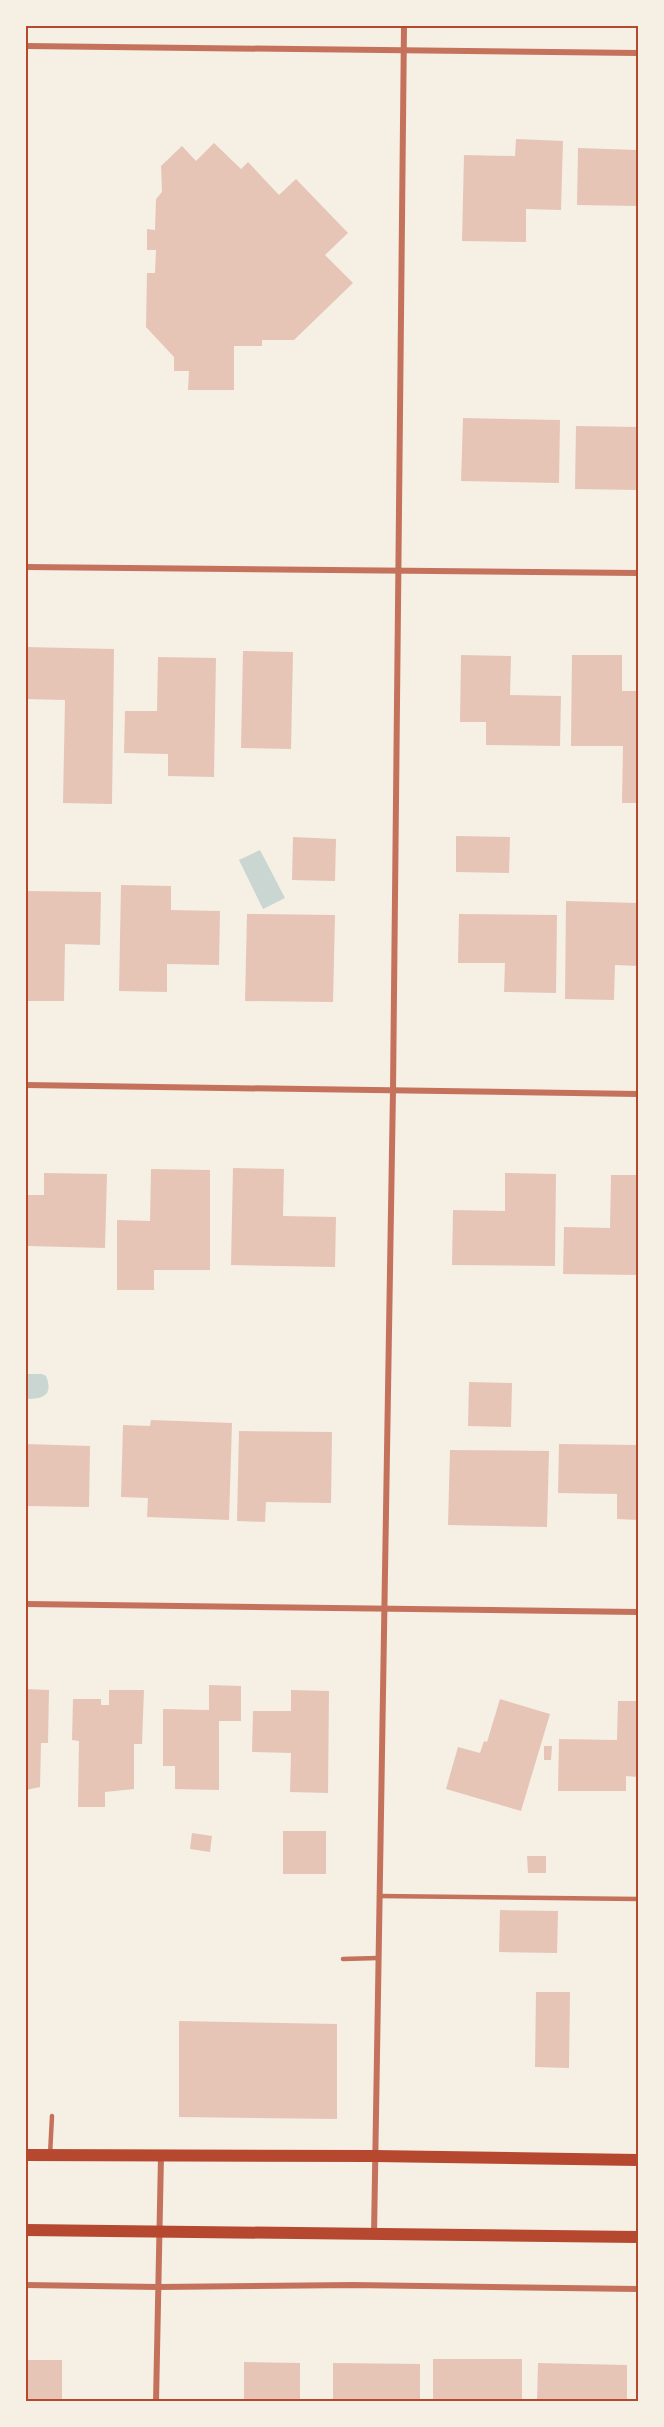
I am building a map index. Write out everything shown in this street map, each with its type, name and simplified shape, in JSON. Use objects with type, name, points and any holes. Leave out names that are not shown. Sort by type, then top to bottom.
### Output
[{"type":"main road","points":[[26,2155],[374,2156],[639,2160]]},
{"type":"main road","points":[[26,2230],[639,2237]]},
{"type":"street","points":[[374,2235],[393,1090],[404,26]]},
{"type":"street","points":[[26,46],[639,53]]},
{"type":"street","points":[[26,567],[639,573]]},
{"type":"street","points":[[26,1085],[639,1094]]},
{"type":"street","points":[[26,1604],[639,1612]]},
{"type":"street","points":[[156,2402],[161,2156]]},
{"type":"street","points":[[26,2285],[158,2287],[353,2285],[639,2289]]},
{"type":"lane","points":[[379,1896],[639,1899]]},
{"type":"lane","points":[[343,1959],[378,1958]]},
{"type":"lane","points":[[50,2155],[52,2116]]},
{"type":"shaded area","points":[[260,850],[285,898],[263,909],[239,860]]},
{"type":"shaded area","points":[[26,1374],[46,1376],[48,1388],[45,1395],[26,1399]]},
{"type":"building","points":[[516,139],[563,141],[561,210],[526,209],[526,242],[462,241],[464,155],[515,156]]},
{"type":"building","points":[[214,143],[241,169],[248,162],[279,195],[296,179],[348,233],[325,255],[353,283],[294,340],[262,340],[262,346],[234,346],[234,390],[188,390],[189,371],[174,371],[174,357],[146,327],[147,273],[155,273],[156,250],[147,250],[147,229],[155,230],[156,199],[162,192],[161,166],[182,146],[196,161]]},
{"type":"building","points":[[578,148],[638,150],[638,206],[577,205]]},
{"type":"building","points":[[463,418],[560,420],[559,483],[461,481]]},
{"type":"building","points":[[576,426],[638,427],[638,490],[575,489]]},
{"type":"building","points":[[26,647],[114,649],[112,804],[63,803],[65,700],[26,699]]},
{"type":"building","points":[[243,651],[293,652],[291,749],[241,748]]},
{"type":"building","points":[[461,655],[511,656],[510,695],[561,696],[560,746],[486,745],[486,722],[460,722]]},
{"type":"building","points":[[572,655],[622,655],[622,691],[638,691],[638,803],[622,803],[623,746],[571,746]]},
{"type":"building","points":[[158,657],[216,658],[214,777],[168,776],[168,754],[124,753],[125,711],[157,711]]},
{"type":"building","points":[[456,836],[510,837],[509,873],[456,872]]},
{"type":"building","points":[[293,837],[336,839],[335,881],[292,880]]},
{"type":"building","points":[[121,885],[171,886],[171,910],[220,911],[219,965],[167,964],[167,992],[119,991]]},
{"type":"building","points":[[26,891],[101,892],[100,945],[65,944],[64,1001],[26,1001]]},
{"type":"building","points":[[566,901],[638,903],[638,966],[615,965],[614,1000],[565,999]]},
{"type":"building","points":[[247,914],[335,915],[333,1002],[245,1001]]},
{"type":"building","points":[[459,914],[557,915],[556,993],[504,992],[505,963],[458,963]]},
{"type":"building","points":[[233,1168],[284,1169],[283,1216],[336,1217],[335,1267],[231,1265]]},
{"type":"building","points":[[151,1169],[210,1170],[210,1270],[154,1270],[154,1290],[117,1290],[117,1220],[150,1221]]},
{"type":"building","points":[[44,1173],[107,1174],[105,1248],[26,1246],[26,1195],[44,1195]]},
{"type":"building","points":[[505,1173],[556,1174],[555,1266],[452,1265],[453,1210],[505,1211]]},
{"type":"building","points":[[611,1175],[638,1175],[638,1275],[563,1274],[564,1227],[610,1228]]},
{"type":"building","points":[[469,1382],[512,1383],[511,1427],[468,1426]]},
{"type":"building","points":[[151,1420],[232,1423],[229,1520],[147,1517],[148,1498],[121,1497],[123,1425],[150,1426]]},
{"type":"building","points":[[239,1431],[332,1432],[331,1503],[266,1502],[265,1522],[237,1521]]},
{"type":"building","points":[[26,1444],[90,1446],[89,1507],[26,1506]]},
{"type":"building","points":[[559,1444],[638,1445],[638,1520],[617,1519],[617,1494],[558,1493]]},
{"type":"building","points":[[450,1450],[549,1451],[547,1527],[448,1525]]},
{"type":"building","points":[[209,1685],[241,1686],[241,1721],[219,1721],[219,1790],[175,1789],[175,1766],[163,1766],[163,1709],[209,1710]]},
{"type":"building","points":[[26,1689],[49,1690],[48,1743],[41,1743],[40,1787],[26,1790]]},
{"type":"building","points":[[109,1690],[144,1690],[142,1744],[134,1744],[134,1789],[105,1792],[105,1807],[78,1807],[79,1741],[72,1740],[73,1699],[101,1699],[101,1705],[109,1705]]},
{"type":"building","points":[[291,1690],[329,1691],[328,1793],[290,1792],[291,1753],[252,1752],[253,1711],[291,1711]]},
{"type":"building","points":[[500,1699],[550,1714],[521,1811],[446,1789],[458,1747],[480,1753],[484,1741],[487,1742]]},
{"type":"building","points":[[618,1701],[638,1701],[638,1777],[626,1776],[626,1791],[558,1791],[559,1739],[617,1740]]},
{"type":"building","points":[[544,1746],[552,1746],[551,1760],[544,1760]]},
{"type":"building","points":[[283,1831],[326,1831],[326,1874],[283,1874]]},
{"type":"building","points":[[192,1833],[212,1836],[210,1852],[190,1849]]},
{"type":"building","points":[[527,1856],[546,1856],[546,1873],[528,1873]]},
{"type":"building","points":[[500,1910],[558,1911],[557,1953],[499,1952]]},
{"type":"building","points":[[536,1992],[570,1992],[569,2068],[535,2067]]},
{"type":"building","points":[[179,2021],[337,2024],[337,2119],[179,2117]]},
{"type":"building","points":[[433,2359],[522,2359],[522,2402],[433,2402]]},
{"type":"building","points":[[26,2360],[62,2360],[62,2402],[26,2402]]},
{"type":"building","points":[[244,2362],[300,2363],[300,2402],[244,2402]]},
{"type":"building","points":[[333,2363],[420,2364],[420,2402],[333,2402]]},
{"type":"building","points":[[538,2363],[627,2365],[627,2402],[537,2402]]}]
